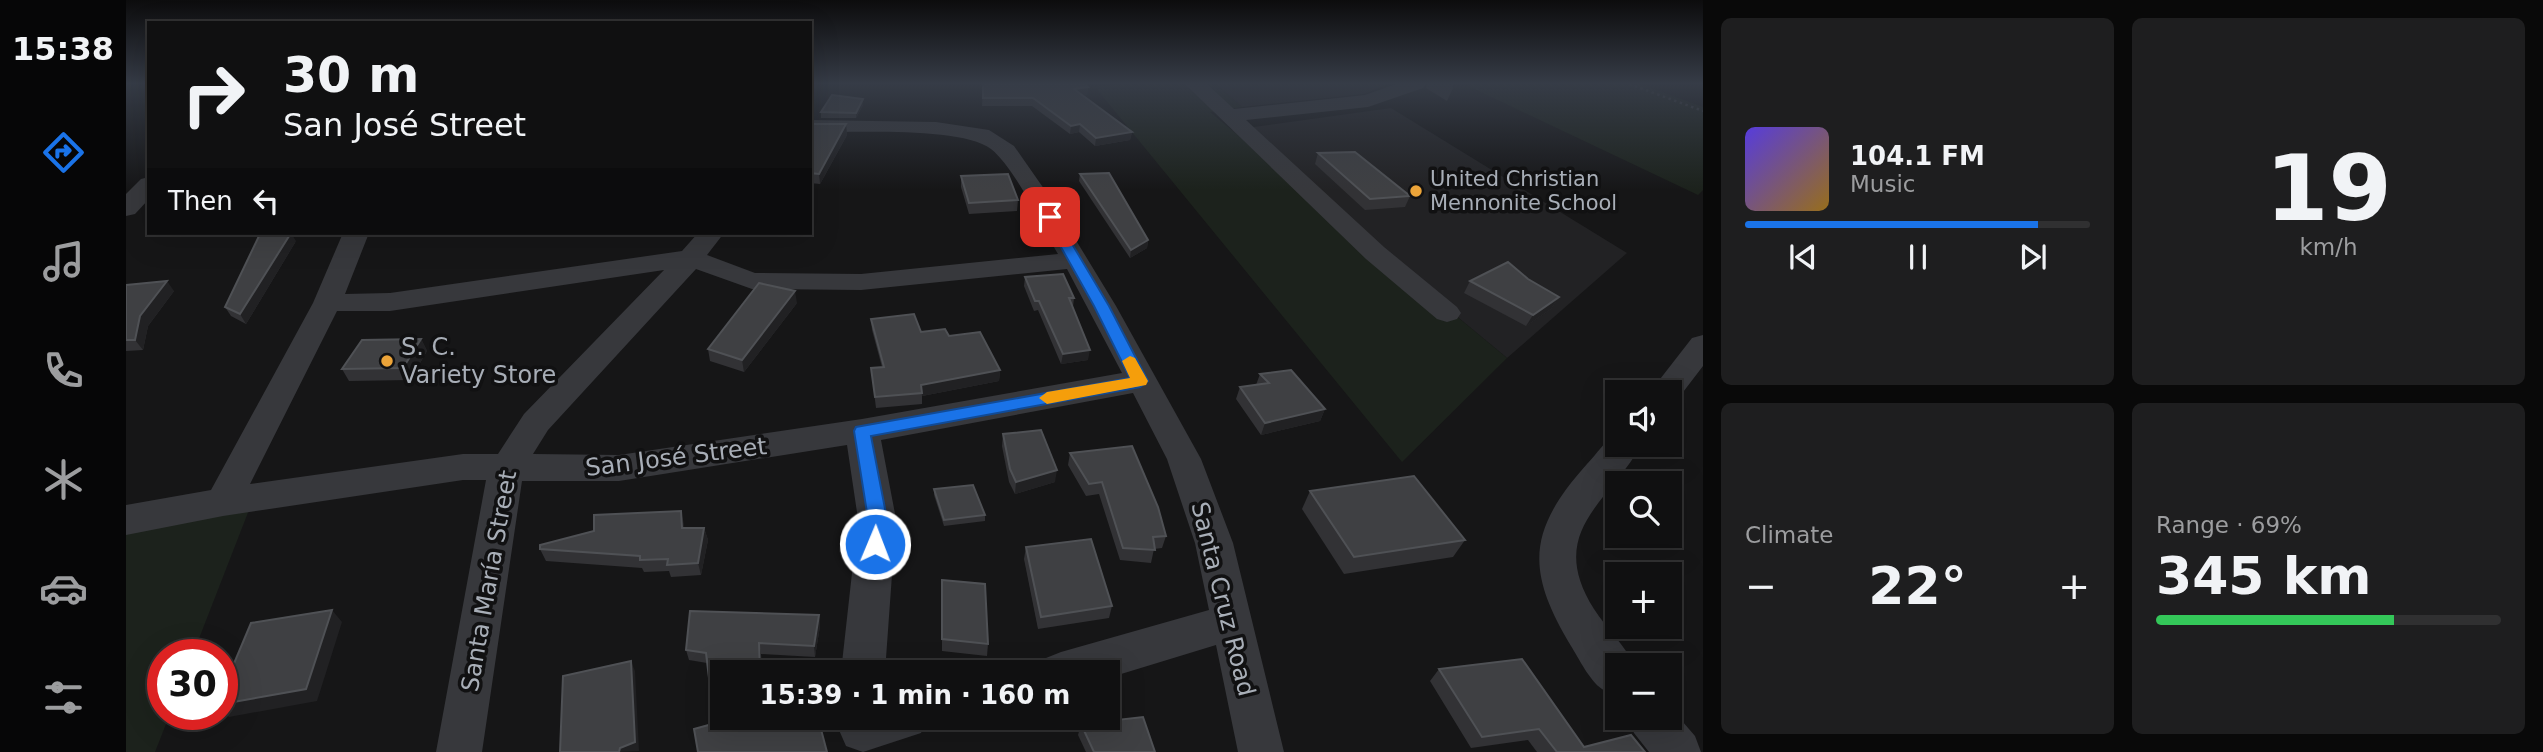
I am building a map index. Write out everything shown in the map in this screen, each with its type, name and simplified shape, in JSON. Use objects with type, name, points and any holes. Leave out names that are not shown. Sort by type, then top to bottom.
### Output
[{"type":"street","points":[[1232,119],[1375,253],[1447,313]]},
{"type":"street","name":"Santa Cruz Road","points":[[812,126],[936,128],[981,135],[997,143],[1037,196],[1184,460],[1214,543],[1261,752]]},
{"type":"street","points":[[126,177],[147,175]]},
{"type":"street","points":[[126,209],[147,186]]},
{"type":"street","points":[[223,502],[327,303],[355,235]]},
{"type":"street","points":[[327,303],[390,302],[701,246],[752,281],[861,282],[1075,260]]},
{"type":"street","name":"Santa María Street","points":[[459,752],[500,493],[518,446],[536,422],[701,246]]},
{"type":"street","points":[[1675,380],[1703,345]]},
{"type":"street","name":"San José Street","points":[[126,520],[223,502],[463,467],[619,468],[862,431],[1140,381]]},
{"type":"street","points":[[862,431],[877,519],[864,660]]},
{"type":"street","points":[[1605,660],[1586,636],[1564,595],[1557,563],[1558,540],[1568,516],[1615,457]]},
{"type":"street","points":[[1102,660],[1230,622]]},
{"type":"street","points":[[1660,730],[1678,752]]},
{"type":"shaded area","points":[[1121,119],[1219,119],[1507,358],[1402,462]]},
{"type":"shaded area","name":"United Christian Mennonite School","points":[[1311,119],[1409,119],[1627,253],[1507,358],[1232,130]]},
{"type":"shaded area","points":[[1538,119],[1703,119],[1703,190],[1698,195]]},
{"type":"shaded area","points":[[249,510],[199,639],[147,639],[147,730],[164,730],[155,752],[126,752],[126,531]]},
{"type":"building","points":[[1062,119],[1115,119],[1132,132],[1096,138],[1080,124],[1071,126]]},
{"type":"building","points":[[812,124],[846,124],[819,174],[812,173]]},
{"type":"building","points":[[1355,152],[1410,196],[1370,199],[1318,153]]},
{"type":"building","points":[[1109,173],[1148,240],[1131,250],[1080,174]]},
{"type":"building","points":[[1008,174],[1018,200],[969,203],[961,176]]},
{"type":"building","points":[[290,235],[240,314],[225,307],[259,236]]},
{"type":"building","points":[[1508,262],[1528,279],[1559,297],[1533,315],[1470,281]]},
{"type":"building","points":[[1063,274],[1074,298],[1069,298],[1090,350],[1063,354],[1025,277]]},
{"type":"building","points":[[167,281],[140,316],[135,340],[126,340],[126,285]]},
{"type":"building","points":[[759,283],[795,291],[742,360],[708,349]]},
{"type":"building","points":[[914,314],[921,332],[945,329],[949,336],[980,332],[1000,370],[921,385],[922,393],[875,397],[871,368],[884,367],[871,319]]},
{"type":"building","points":[[421,339],[403,368],[342,369],[362,340]]},
{"type":"building","points":[[1291,370],[1325,409],[1265,423],[1240,387],[1269,383],[1260,374]]},
{"type":"building","points":[[1041,430],[1057,470],[1016,482],[1010,469],[1003,434]]},
{"type":"building","points":[[1132,446],[1158,507],[1166,536],[1153,537],[1155,550],[1123,548],[1102,482],[1089,484],[1070,453]]},
{"type":"building","points":[[1414,476],[1465,540],[1354,557],[1310,491]]},
{"type":"building","points":[[973,485],[985,515],[944,520],[934,489]]},
{"type":"building","points":[[681,511],[682,528],[704,528],[698,563],[667,565],[668,559],[640,560],[640,556],[540,549],[540,545],[594,531],[594,515]]},
{"type":"building","points":[[1091,539],[1112,606],[1041,617],[1026,547]]},
{"type":"building","points":[[942,580],[985,584],[988,644],[942,639]]},
{"type":"building","points":[[332,610],[306,689],[238,701],[238,654],[251,623]]},
{"type":"building","points":[[690,611],[819,615],[814,646],[759,643],[760,660],[710,660],[710,678],[706,653],[686,650]]},
{"type":"building","points":[[1522,659],[1584,747],[1631,735],[1645,752],[1557,752],[1539,729],[1482,737],[1439,669]]},
{"type":"building","points":[[631,661],[635,742],[620,748],[619,752],[560,752],[563,676]]},
{"type":"building","points":[[1143,717],[1155,752],[1094,752],[1084,730],[1120,730],[1120,720]]},
{"type":"building","points":[[710,725],[710,730],[821,730],[827,752],[698,752],[694,729]]},
{"type":"slow traffic","points":[[1047,398],[1140,381],[1130,361]]},
{"type":"place","name":"United Christian Mennonite School","points":[[1416,191]]},
{"type":"place","name":"S. C. Variety Store","points":[[387,361]]},
{"type":"route","points":[[875,544],[877,519],[862,431],[1140,381],[1102,306],[1050,217]]}]
